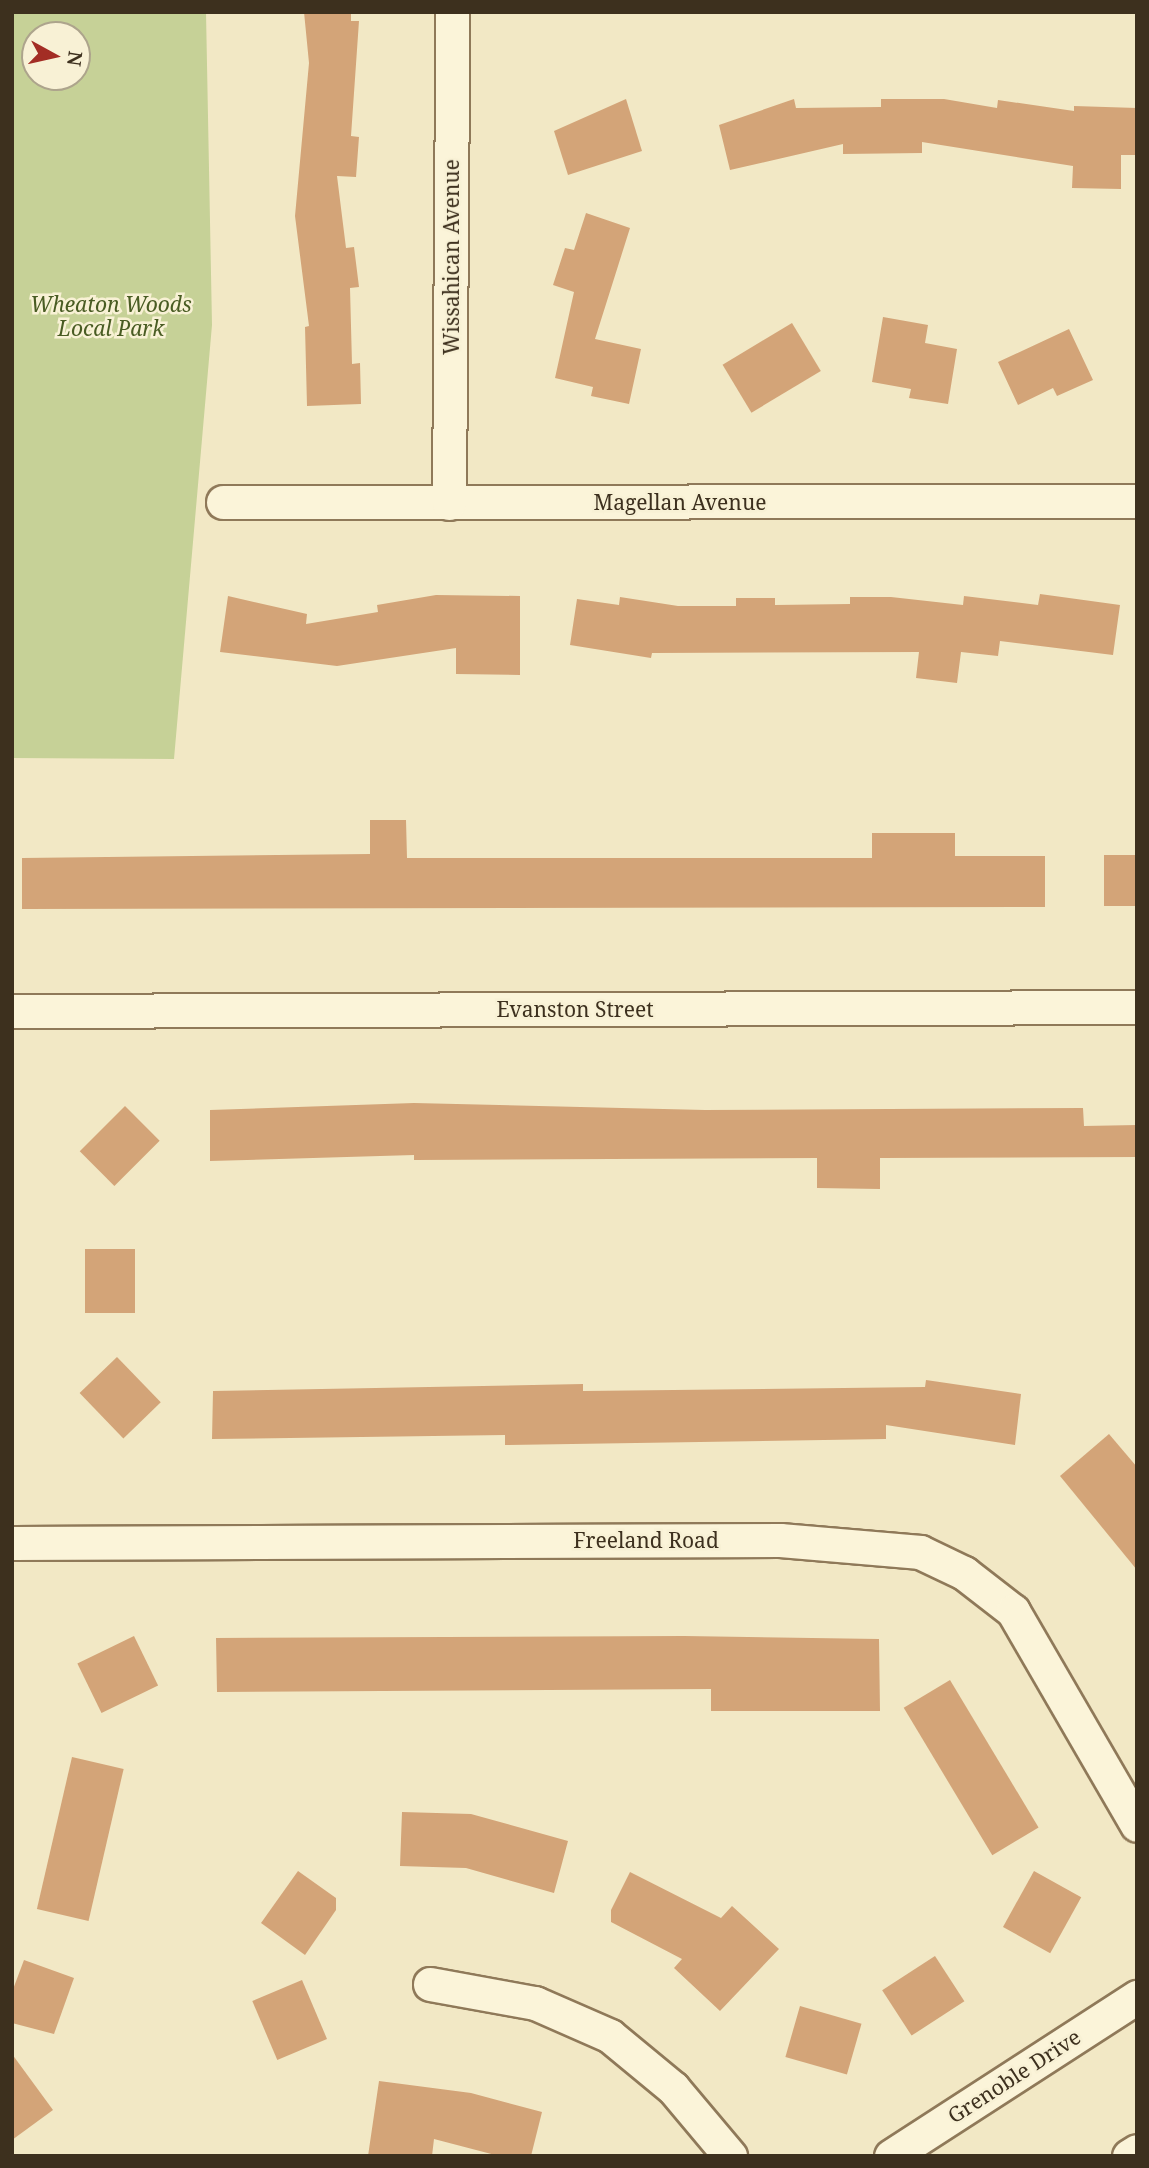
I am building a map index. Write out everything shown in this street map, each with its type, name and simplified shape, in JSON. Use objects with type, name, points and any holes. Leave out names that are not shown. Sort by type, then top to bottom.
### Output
[{"type":"street","name":"Wissahican Avenue","points":[[449,503],[452,12]]},
{"type":"street","name":"Magellan Avenue","points":[[223,502],[1137,501]]},
{"type":"street","name":"Evanston Street","points":[[12,1011],[1137,1007]]},
{"type":"street","name":"Freeland Road","points":[[12,1544],[780,1539],[920,1552],[964,1573],[1013,1611],[1137,1825]]},
{"type":"street","points":[[430,1984],[535,2003],[610,2036],[673,2088],[730,2156]]},
{"type":"street","name":"Grenoble Drive","points":[[891,2156],[1137,1997]]},
{"type":"street","points":[[1129,2156],[1137,2151]]},
{"type":"green space","name":"Wheaton Woods Local Park","points":[[12,12],[206,12],[212,325],[174,759],[12,758]]},
{"type":"building","points":[[304,12],[351,12],[351,21],[359,21],[351,136],[359,137],[356,177],[337,176],[346,248],[354,247],[359,287],[350,288],[352,364],[360,363],[361,404],[307,406],[305,327],[309,326],[295,216],[309,63]]},
{"type":"building","points":[[626,99],[642,151],[568,175],[554,131]]},
{"type":"building","points":[[794,99],[796,108],[881,107],[881,99],[944,99],[997,108],[998,100],[1074,111],[1074,106],[1137,108],[1137,155],[1121,155],[1121,189],[1072,188],[1073,166],[922,142],[922,153],[843,154],[843,144],[730,170],[719,125]]},
{"type":"building","points":[[586,213],[630,228],[595,339],[641,349],[629,404],[591,396],[593,387],[555,378],[574,292],[553,285],[565,248],[574,250]]},
{"type":"building","points":[[883,317],[928,325],[925,343],[957,349],[948,404],[909,398],[911,389],[872,382]]},
{"type":"building","points":[[792,323],[821,371],[751,413],[723,365]]},
{"type":"building","points":[[1069,329],[1093,380],[1057,396],[1053,388],[1018,405],[998,362]]},
{"type":"building","points":[[1040,594],[1120,605],[1113,655],[1000,641],[998,656],[961,652],[957,683],[916,678],[919,652],[652,653],[651,658],[570,645],[577,599],[619,605],[620,597],[678,606],[736,606],[736,598],[775,598],[775,605],[850,604],[850,597],[891,597],[963,605],[964,596],[1038,605]]},
{"type":"building","points":[[436,595],[520,596],[520,675],[456,674],[456,648],[337,666],[220,652],[228,596],[307,614],[306,624],[378,612],[377,605]]},
{"type":"building","points":[[370,820],[406,820],[407,858],[872,858],[872,833],[955,833],[955,856],[1045,856],[1045,907],[22,909],[22,858],[370,854]]},
{"type":"building","points":[[1104,855],[1137,855],[1137,906],[1104,906]]},
{"type":"building","points":[[414,1103],[705,1110],[1083,1108],[1084,1126],[1137,1125],[1137,1157],[880,1158],[880,1189],[817,1188],[817,1158],[414,1160],[414,1155],[210,1161],[210,1110]]},
{"type":"building","points":[[125,1106],[160,1141],[114,1186],[80,1151]]},
{"type":"building","points":[[85,1249],[135,1249],[135,1313],[85,1313]]},
{"type":"building","points":[[117,1357],[161,1402],[123,1438],[80,1393]]},
{"type":"building","points":[[926,1380],[1021,1394],[1015,1445],[886,1425],[886,1439],[505,1445],[505,1435],[212,1439],[213,1391],[583,1384],[583,1391],[925,1387]]},
{"type":"building","points":[[1109,1434],[1137,1467],[1137,1570],[1060,1476]]},
{"type":"building","points":[[134,1636],[158,1685],[101,1713],[77,1664]]},
{"type":"building","points":[[684,1636],[879,1639],[880,1711],[711,1711],[711,1689],[217,1692],[216,1638]]},
{"type":"building","points":[[950,1680],[1039,1827],[992,1855],[904,1708]]},
{"type":"building","points":[[72,1757],[124,1769],[89,1921],[37,1909]]},
{"type":"building","points":[[402,1812],[471,1814],[568,1841],[554,1893],[466,1868],[400,1866]]},
{"type":"building","points":[[298,1871],[336,1898],[336,1910],[305,1955],[261,1923]]},
{"type":"building","points":[[1034,1871],[1081,1897],[1050,1953],[1003,1927]]},
{"type":"building","points":[[630,1872],[721,1918],[732,1906],[779,1949],[720,2011],[674,1968],[682,1959],[611,1922],[611,1910]]},
{"type":"building","points":[[935,1956],[964,2001],[912,2036],[882,1990]]},
{"type":"building","points":[[24,1960],[74,1978],[54,2034],[12,2023],[12,1992]]},
{"type":"building","points":[[302,1980],[327,2039],[277,2060],[252,2001]]},
{"type":"building","points":[[800,2006],[862,2024],[847,2075],[785,2057]]},
{"type":"building","points":[[12,2054],[53,2110],[12,2140]]},
{"type":"building","points":[[379,2081],[471,2093],[542,2112],[531,2156],[499,2156],[434,2139],[432,2156],[368,2156]]}]
